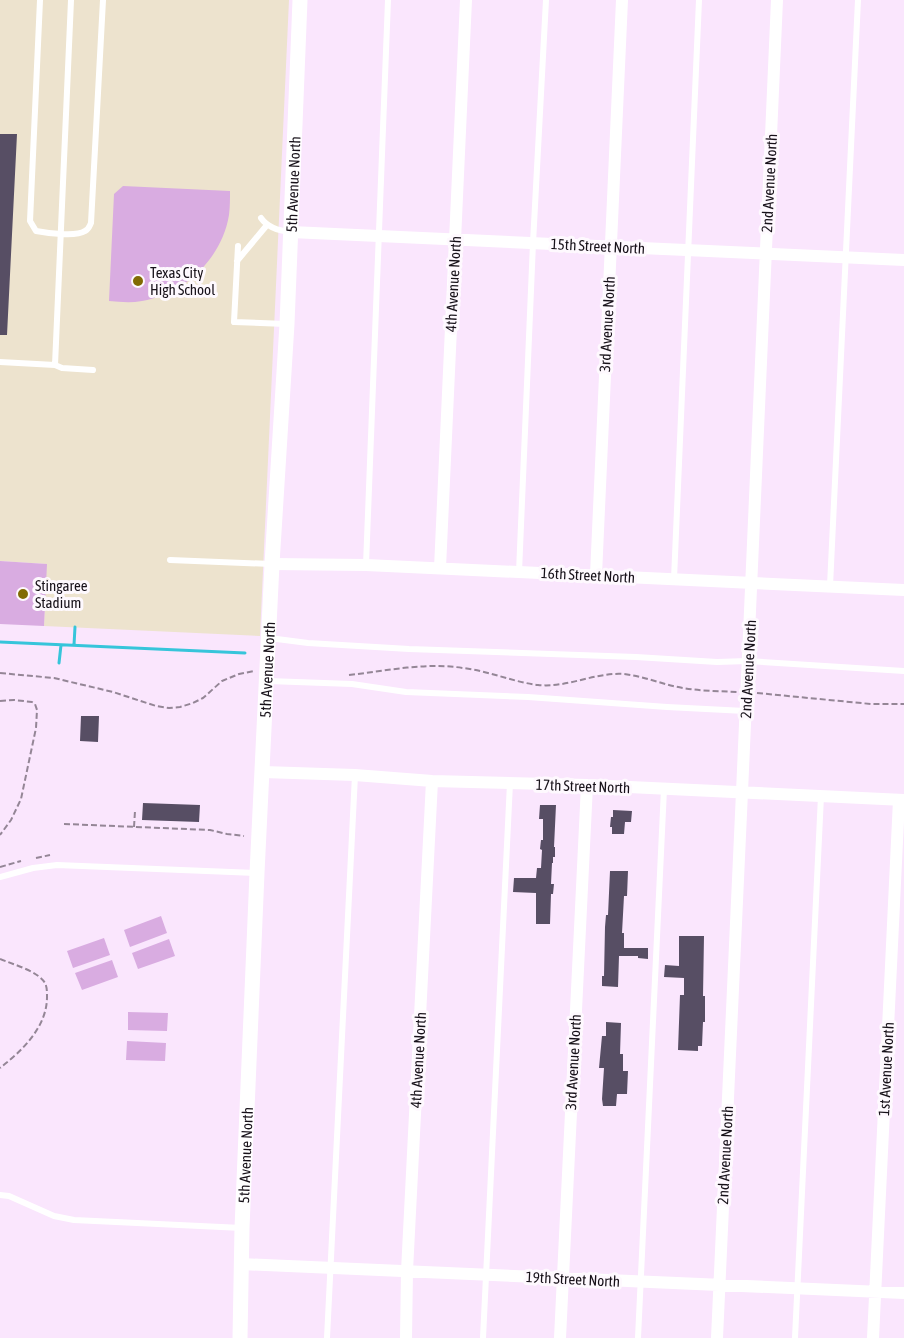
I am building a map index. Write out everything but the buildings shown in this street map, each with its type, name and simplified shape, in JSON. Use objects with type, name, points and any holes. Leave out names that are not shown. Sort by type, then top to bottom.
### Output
[{"type":"street","name":"5th Avenue North","points":[[240,1338],[242,1228],[257,873],[272,564],[287,324],[300,0]]},
{"type":"street","name":"4th Avenue North","points":[[440,568],[466,0]]},
{"type":"street","name":"3rd Avenue North","points":[[596,575],[622,0]]},
{"type":"street","name":"2nd Avenue North","points":[[717,1338],[777,0]]},
{"type":"street","name":"15th Street North","points":[[291,232],[904,260]]},
{"type":"street","name":"16th Street North","points":[[272,564],[440,568],[904,590]]},
{"type":"street","name":"17th Street North","points":[[263,772],[902,800]]},
{"type":"street","name":"4th Avenue North","points":[[405,1338],[432,781]]},
{"type":"street","name":"3rd Avenue North","points":[[560,1338],[587,785]]},
{"type":"street","name":"1st Avenue North","points":[[873,1338],[902,800]]},
{"type":"street","name":"19th Street North","points":[[241,1264],[904,1293]]},
{"type":"lane","points":[[40,0],[30,221],[36,231],[77,234],[85,232],[91,223],[103,0]]},
{"type":"lane","points":[[55,365],[71,0]]},
{"type":"lane","points":[[366,565],[388,0]]},
{"type":"lane","points":[[519,572],[546,0]]},
{"type":"lane","points":[[674,579],[699,0]]},
{"type":"lane","points":[[830,587],[858,0]]},
{"type":"lane","points":[[261,218],[267,225],[291,232]]},
{"type":"lane","points":[[237,262],[267,225]]},
{"type":"lane","points":[[238,246],[234,322],[287,324]]},
{"type":"lane","points":[[0,362],[93,370]]},
{"type":"lane","points":[[170,560],[272,564]]},
{"type":"lane","points":[[269,638],[387,648],[717,662],[748,661],[904,671]]},
{"type":"lane","points":[[267,675],[406,692],[528,697],[746,711]]},
{"type":"lane","points":[[327,1338],[355,775]]},
{"type":"lane","points":[[483,1338],[510,783]]},
{"type":"lane","points":[[638,1338],[664,789]]},
{"type":"lane","points":[[795,1338],[821,796]]},
{"type":"lane","points":[[0,877],[33,868],[57,865],[257,873]]},
{"type":"lane","points":[[0,1195],[9,1196],[54,1216],[74,1220],[242,1228]]},
{"type":"path","points":[[344,675],[438,665],[479,671],[514,681],[554,685],[623,674],[698,690],[747,692],[871,704],[904,704]]},
{"type":"path","points":[[0,673],[54,678],[169,708],[193,703],[203,698],[222,681],[238,674],[250,671],[267,675]]},
{"type":"path","points":[[0,701],[32,702],[38,710],[21,799],[11,820],[0,835]]},
{"type":"path","points":[[134,827],[135,811]]},
{"type":"path","points":[[64,824],[210,830],[244,836]]},
{"type":"path","points":[[0,959],[38,975],[47,990],[47,1000],[41,1023],[31,1038],[0,1068]]},
{"type":"shaded area","name":"Texas City High School","points":[[0,0],[289,0],[260,636],[44,626],[46,564],[0,561]]},
{"type":"shaded area","points":[[123,186],[230,191],[229,215],[225,231],[210,259],[199,272],[173,291],[138,302],[109,301],[114,194]]},
{"type":"shaded area","name":"Stingaree Stadium","points":[[0,561],[47,564],[44,626],[0,624]]},
{"type":"shaded area","points":[[161,916],[167,933],[130,947],[124,930]]},
{"type":"shaded area","points":[[104,938],[110,955],[73,968],[67,951]]},
{"type":"shaded area","points":[[169,939],[175,956],[138,969],[132,953]]},
{"type":"shaded area","points":[[112,960],[118,977],[82,990],[75,973]]},
{"type":"shaded area","points":[[128,1012],[168,1013],[167,1031],[128,1030]]},
{"type":"shaded area","points":[[127,1041],[166,1043],[165,1061],[126,1060]]},
{"type":"waterway","points":[[74,645],[75,627]]},
{"type":"waterway","points":[[0,642],[245,653]]},
{"type":"waterway","points":[[59,663],[61,645]]},
{"type":"place","name":"Texas City High School","points":[[138,281]]},
{"type":"place","name":"Stingaree Stadium","points":[[23,594]]}]
